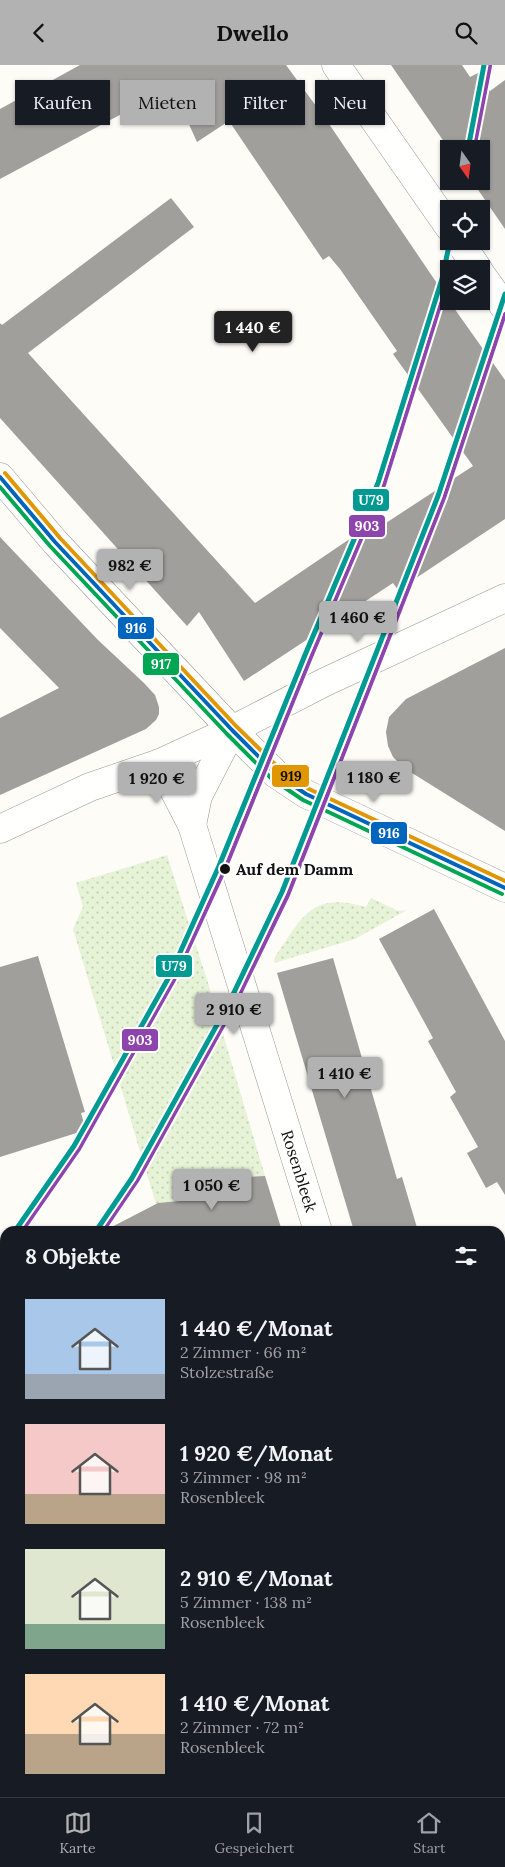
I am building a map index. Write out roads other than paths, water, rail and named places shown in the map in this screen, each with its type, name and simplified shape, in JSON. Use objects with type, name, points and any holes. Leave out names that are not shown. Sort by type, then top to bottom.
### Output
[{"type":"street","points":[[336,65],[440,214]]},
{"type":"street","points":[[490,287],[505,308]]},
{"type":"street","points":[[0,477],[55,542],[232,730],[276,774],[306,795],[505,888]]},
{"type":"street","points":[[0,829],[90,787],[160,763],[232,730],[323,683],[505,598]]},
{"type":"street","name":"Rosenbleek","points":[[192,825],[198,796],[232,730]]},
{"type":"street","name":"Rosenbleek","points":[[160,763],[192,825],[316,1226]]},
{"type":"place","name":"Auf dem Damm","points":[[225,869]]}]
